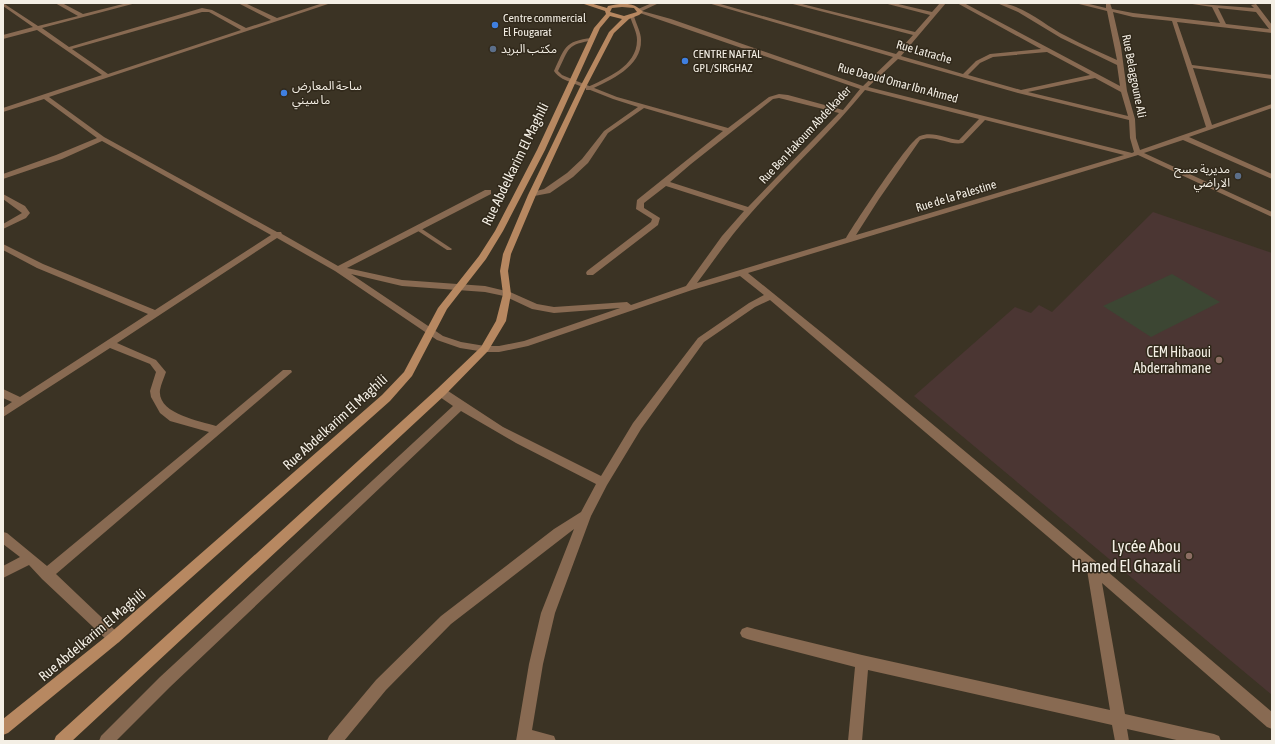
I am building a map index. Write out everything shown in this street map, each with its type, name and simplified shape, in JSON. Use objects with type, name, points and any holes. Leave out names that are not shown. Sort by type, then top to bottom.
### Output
[{"type":"street","points":[[58,3],[82,16]]},
{"type":"street","points":[[3,37],[133,3]]},
{"type":"street","points":[[241,3],[276,20]]},
{"type":"street","points":[[3,110],[328,3]]},
{"type":"street","points":[[584,3],[608,12],[630,17]]},
{"type":"street","points":[[610,3],[632,6],[640,11]]},
{"type":"street","points":[[61,741],[441,392],[485,349],[501,322],[507,294],[504,271],[506,258],[532,195],[612,32],[630,17],[656,3]]},
{"type":"street","name":"Rue Latrache","points":[[711,3],[1020,92],[1132,119]]},
{"type":"street","points":[[792,3],[916,34]]},
{"type":"street","points":[[887,3],[933,14]]},
{"type":"street","name":"Rue Ben Hakoum Abdelkader","points":[[689,288],[725,238],[749,210],[844,112],[864,88],[898,56],[943,3]]},
{"type":"street","points":[[960,3],[1124,91]]},
{"type":"street","points":[[1000,3],[1020,10],[1063,37],[1120,64]]},
{"type":"street","points":[[1078,3],[1108,7],[1174,20],[1272,30]]},
{"type":"street","points":[[1189,3],[1257,10]]},
{"type":"street","points":[[1253,3],[1272,30]]},
{"type":"street","points":[[3,4],[107,76]]},
{"type":"street","points":[[608,12],[621,4]]},
{"type":"street","points":[[1214,6],[1224,26]]},
{"type":"street","name":"Rue Belaggoune Ali","points":[[1108,7],[1118,47],[1124,91],[1132,119],[1135,154]]},
{"type":"street","points":[[67,49],[202,10],[210,11],[245,30]]},
{"type":"street","name":"Rue Daoud Omar Ibn Ahmed","points":[[640,11],[864,88],[1135,154],[1272,215]]},
{"type":"street","name":"Rue Abdelkarim El Maghili","points":[[3,728],[114,638],[386,398],[408,374],[443,308],[483,257],[499,231],[541,150],[597,28],[608,12]]},
{"type":"street","points":[[1174,20],[1210,128]]},
{"type":"street","points":[[964,76],[982,60],[992,55],[1048,50]]},
{"type":"street","points":[[1189,66],[1272,77]]},
{"type":"street","points":[[1020,92],[1096,76]]},
{"type":"street","points":[[572,81],[585,88],[730,131]]},
{"type":"street","points":[[44,96],[102,138],[278,234],[338,269],[431,333],[460,345],[485,349],[499,349],[525,344],[645,304]]},
{"type":"street","points":[[590,273],[655,223],[656,218],[640,209],[640,202],[665,183],[688,162],[771,98],[779,96],[798,99],[844,112]]},
{"type":"street","points":[[532,195],[547,191],[570,175],[585,161],[606,132],[643,106]]},
{"type":"street","name":"Rue de la Palestine","points":[[645,304],[689,288],[1135,154],[1272,106]]},
{"type":"street","points":[[848,241],[875,199],[918,139],[926,136],[951,142],[961,142],[984,118]]},
{"type":"street","points":[[1183,137],[1272,177]]},
{"type":"street","points":[[3,177],[59,157],[102,138]]},
{"type":"street","points":[[665,183],[749,210]]},
{"type":"street","points":[[338,269],[488,192]]},
{"type":"street","points":[[3,196],[22,208],[26,213],[3,227]]},
{"type":"street","points":[[3,413],[278,234]]},
{"type":"street","points":[[3,247],[40,266],[156,314]]},
{"type":"street","points":[[338,269],[402,283],[485,289],[507,294],[535,307],[554,310],[645,304]]},
{"type":"street","points":[[742,273],[1093,567],[1272,722]]},
{"type":"street","points":[[549,741],[524,738],[536,664],[548,613],[585,516],[603,482],[637,426],[701,340],[752,305],[770,296]]},
{"type":"street","points":[[110,344],[153,362],[156,365],[161,372],[155,391],[156,397],[164,410],[174,418],[218,430]]},
{"type":"street","points":[[46,575],[286,372]]},
{"type":"street","points":[[441,392],[460,406],[496,427],[603,482]]},
{"type":"street","points":[[3,393],[20,402]]},
{"type":"street","points":[[106,741],[165,682],[460,406]]},
{"type":"street","points":[[334,741],[381,685],[446,620],[558,533],[585,516]]},
{"type":"street","points":[[3,536],[30,558],[46,575],[114,638]]},
{"type":"street","points":[[3,572],[30,558]]},
{"type":"street","points":[[1093,567],[1122,741]]},
{"type":"street","points":[[747,633],[862,662],[1214,741]]},
{"type":"street","points":[[855,741],[862,662]]},
{"type":"lane","points":[[585,88],[628,65],[636,53],[639,40],[630,17]]},
{"type":"lane","points":[[572,81],[560,76],[556,71],[570,44],[575,41],[592,39]]},
{"type":"lane","points":[[417,228],[449,249]]},
{"type":"shaded area","name":"Lycée Abou Hamed El Ghazali","points":[[1153,212],[1272,253],[1272,695],[914,396],[1015,307],[1031,313],[1039,305],[1052,312]]},
{"type":"green space","points":[[1172,274],[1220,302],[1151,337],[1103,306]]},
{"type":"place","name":"Centre commercial El Fougarat","points":[[495,25]]},
{"type":"place","name":"مكتب البريد","points":[[493,49]]},
{"type":"place","name":"CENTRE NAFTAL GPL/SIRGHAZ","points":[[685,61]]},
{"type":"place","name":"ساحة المعارض ما سيني","points":[[284,93]]},
{"type":"place","name":"مديرية مسح الاراضي","points":[[1238,176]]},
{"type":"place","name":"CEM Hibaoui Abderrahmane","points":[[1219,360]]},
{"type":"place","name":"Lycée Abou Hamed El Ghazali","points":[[1189,556]]}]
